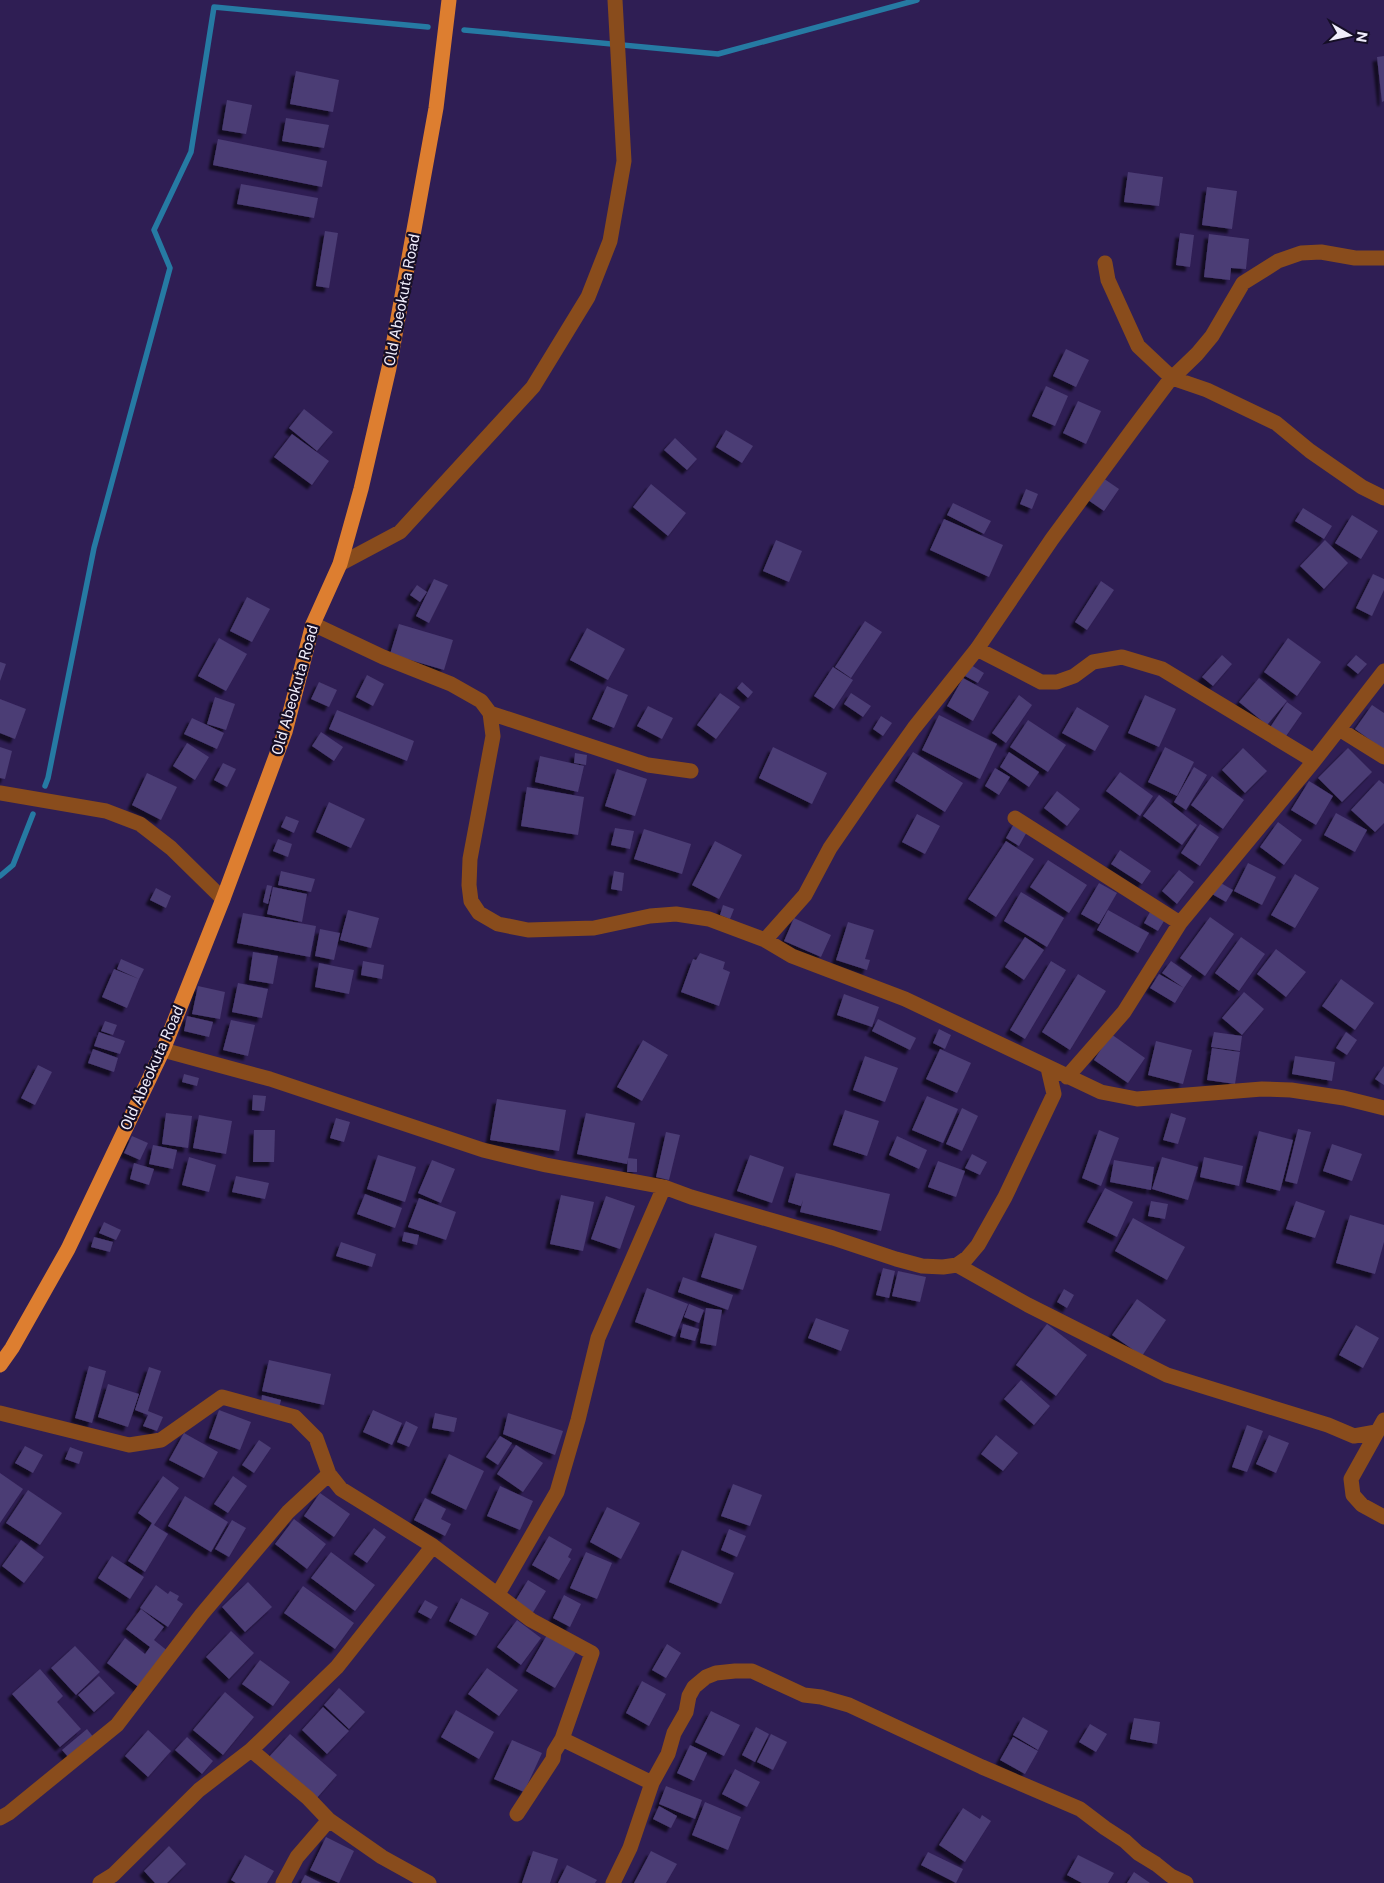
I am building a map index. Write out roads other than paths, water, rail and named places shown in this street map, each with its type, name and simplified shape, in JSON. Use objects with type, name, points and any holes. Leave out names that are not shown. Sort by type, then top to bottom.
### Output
[{"type":"highway","name":"Old Abeokuta Road","points":[[0,1365],[12,1348],[68,1249],[163,1050],[223,899],[285,732],[313,624],[340,564],[361,489],[389,368],[436,108],[449,0]]},
{"type":"street","points":[[340,564],[400,532],[406,526],[533,387],[588,297],[610,241],[624,161],[615,0]]},
{"type":"street","points":[[765,940],[805,895],[830,848],[914,728],[977,649],[1052,539],[1172,378],[1197,354],[1212,336],[1244,283],[1278,261],[1301,253],[1322,252],[1355,258],[1384,258]]},
{"type":"street","points":[[1105,263],[1108,280],[1138,346],[1172,378],[1207,390],[1276,423],[1310,451],[1362,487],[1384,498]]},
{"type":"street","points":[[313,624],[383,657],[451,684],[481,701],[490,713],[493,736],[470,859],[469,885],[471,901],[479,913],[498,924],[528,930],[594,928],[650,916],[676,914],[709,919],[765,940],[792,956],[905,998],[1101,1092],[1137,1099],[1262,1088],[1291,1090],[1344,1098],[1384,1108]]},
{"type":"street","points":[[977,649],[1041,682],[1057,682],[1074,676],[1093,662],[1122,658],[1162,669],[1314,761]]},
{"type":"street","points":[[1067,1077],[1124,1012],[1180,923],[1314,761],[1384,671]]},
{"type":"street","points":[[490,713],[648,765],[691,771]]},
{"type":"street","points":[[1339,729],[1384,757]]},
{"type":"street","points":[[0,793],[106,812],[140,824],[171,848],[223,899]]},
{"type":"street","points":[[1015,818],[1180,923]]},
{"type":"street","points":[[163,1050],[270,1079],[483,1150],[546,1166],[664,1187],[922,1266],[943,1267],[958,1265],[967,1258],[978,1245],[1005,1196],[1054,1094],[1048,1068]]},
{"type":"street","points":[[498,1594],[557,1492],[578,1420],[598,1338],[664,1187]]},
{"type":"street","points":[[958,1265],[1028,1305],[1167,1375],[1311,1419],[1354,1436],[1380,1426]]},
{"type":"street","points":[[0,1413],[129,1445],[161,1440],[222,1396],[295,1417],[316,1438],[330,1474],[341,1489],[433,1546],[532,1620],[592,1653],[562,1739],[554,1752],[553,1759],[517,1814]]},
{"type":"street","points":[[1380,1426],[1351,1479],[1352,1495],[1362,1505],[1384,1517]]},
{"type":"street","points":[[1354,1436],[1362,1458]]},
{"type":"street","points":[[0,1818],[9,1813],[116,1725],[202,1614],[288,1512],[330,1474]]},
{"type":"street","points":[[100,1883],[113,1875],[199,1790],[251,1750],[337,1667],[433,1546]]},
{"type":"street","points":[[613,1883],[630,1848],[652,1783],[668,1754],[674,1733],[686,1712],[689,1696],[694,1687],[706,1677],[716,1673],[735,1670],[752,1671],[804,1695],[821,1697],[849,1705],[982,1767],[1080,1809],[1125,1841],[1138,1853],[1171,1876],[1186,1883]]},
{"type":"street","points":[[562,1739],[652,1783]]},
{"type":"street","points":[[251,1750],[308,1798],[330,1820],[382,1857],[429,1883]]},
{"type":"street","points":[[283,1883],[297,1857],[330,1820]]},
{"type":"waterway","points":[[464,30],[718,54],[917,0]]},
{"type":"waterway","points":[[45,786],[94,548],[170,268],[154,230],[191,152],[214,7],[428,27]]},
{"type":"waterway","points":[[0,876],[13,865],[33,814]]}]
